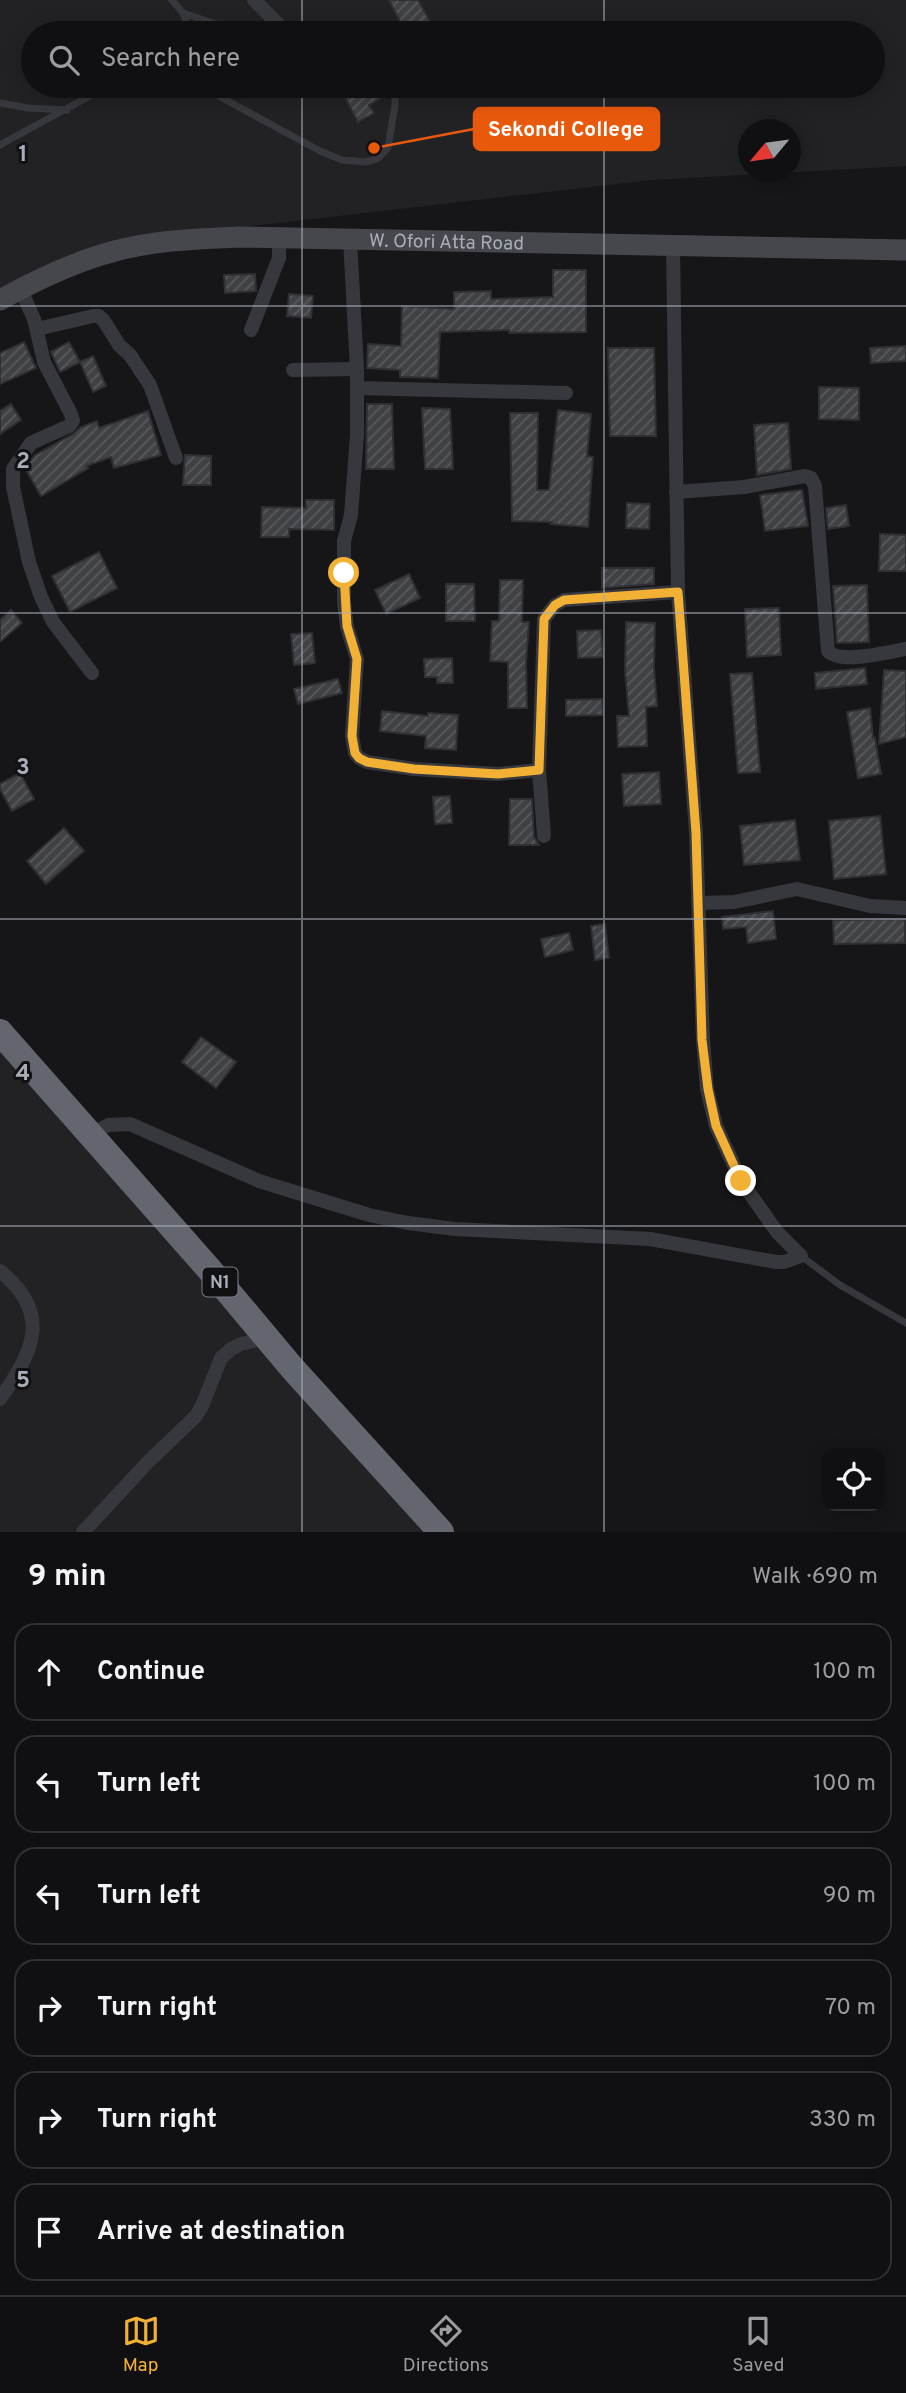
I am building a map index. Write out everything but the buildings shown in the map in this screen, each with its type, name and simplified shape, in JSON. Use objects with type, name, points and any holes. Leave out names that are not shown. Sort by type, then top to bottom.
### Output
[{"type":"highway","name":"N1","points":[[0,1032],[209,1269],[266,1338],[441,1532]]},
{"type":"main road","name":"W. Ofori Atta Road","points":[[0,300],[83,261],[141,246],[215,238],[906,250]]},
{"type":"street","points":[[254,0],[276,21]]},
{"type":"street","points":[[251,330],[279,258],[279,238]]},
{"type":"street","points":[[350,239],[357,369],[357,435],[351,515],[344,541],[344,573],[347,626],[357,659],[352,736],[355,753],[367,762],[414,769],[498,774],[539,770]]},
{"type":"street","points":[[90,1135],[108,1125],[131,1124],[271,1185],[369,1215],[408,1223],[650,1239],[776,1262],[801,1256],[777,1232],[741,1181],[727,1154],[711,1108],[702,1040],[700,903],[678,592],[673,246]]},
{"type":"street","points":[[20,290],[37,329],[44,362],[73,421],[69,426],[31,443],[13,469],[13,487],[29,562],[41,597],[53,622],[92,673]]},
{"type":"street","points":[[37,329],[99,316],[150,386],[176,458]]},
{"type":"street","points":[[293,370],[357,369]]},
{"type":"street","points":[[357,388],[566,393]]},
{"type":"street","points":[[676,492],[744,487],[805,476],[811,478],[815,486],[828,651],[832,656],[857,657],[906,649]]},
{"type":"street","points":[[544,836],[539,770],[544,619],[564,600],[678,592]]},
{"type":"street","points":[[700,903],[747,901],[797,889],[870,906],[906,908]]},
{"type":"street","points":[[0,1271],[19,1289],[29,1305],[34,1329],[18,1373],[0,1399]]},
{"type":"street","points":[[83,1532],[148,1462],[196,1416],[216,1367],[225,1353],[241,1344],[266,1338]]},
{"type":"lane","points":[[172,0],[184,13],[186,21]]},
{"type":"lane","points":[[184,13],[207,21]]},
{"type":"lane","points":[[0,145],[88,98]]},
{"type":"lane","points":[[222,98],[320,151],[342,160],[365,162],[377,159],[388,148],[395,98]]},
{"type":"lane","points":[[0,103],[28,108],[68,110]]},
{"type":"lane","points":[[801,1256],[841,1285],[906,1323]]},
{"type":"shaded area","points":[[0,0],[906,0],[906,166],[801,172],[801,119],[738,119],[738,175],[652,180],[113,242],[0,296]]},
{"type":"shaded area","points":[[0,1042],[433,1532],[0,1532]]},
{"type":"place","name":"Sekondi College","points":[[374,148]]},
{"type":"route","points":[[344,573],[347,626],[357,659],[352,736],[355,753],[367,762],[414,769],[498,774],[539,770],[544,619],[555,605],[564,600],[678,592],[700,903],[702,1040],[711,1108],[727,1154],[741,1181]]}]
